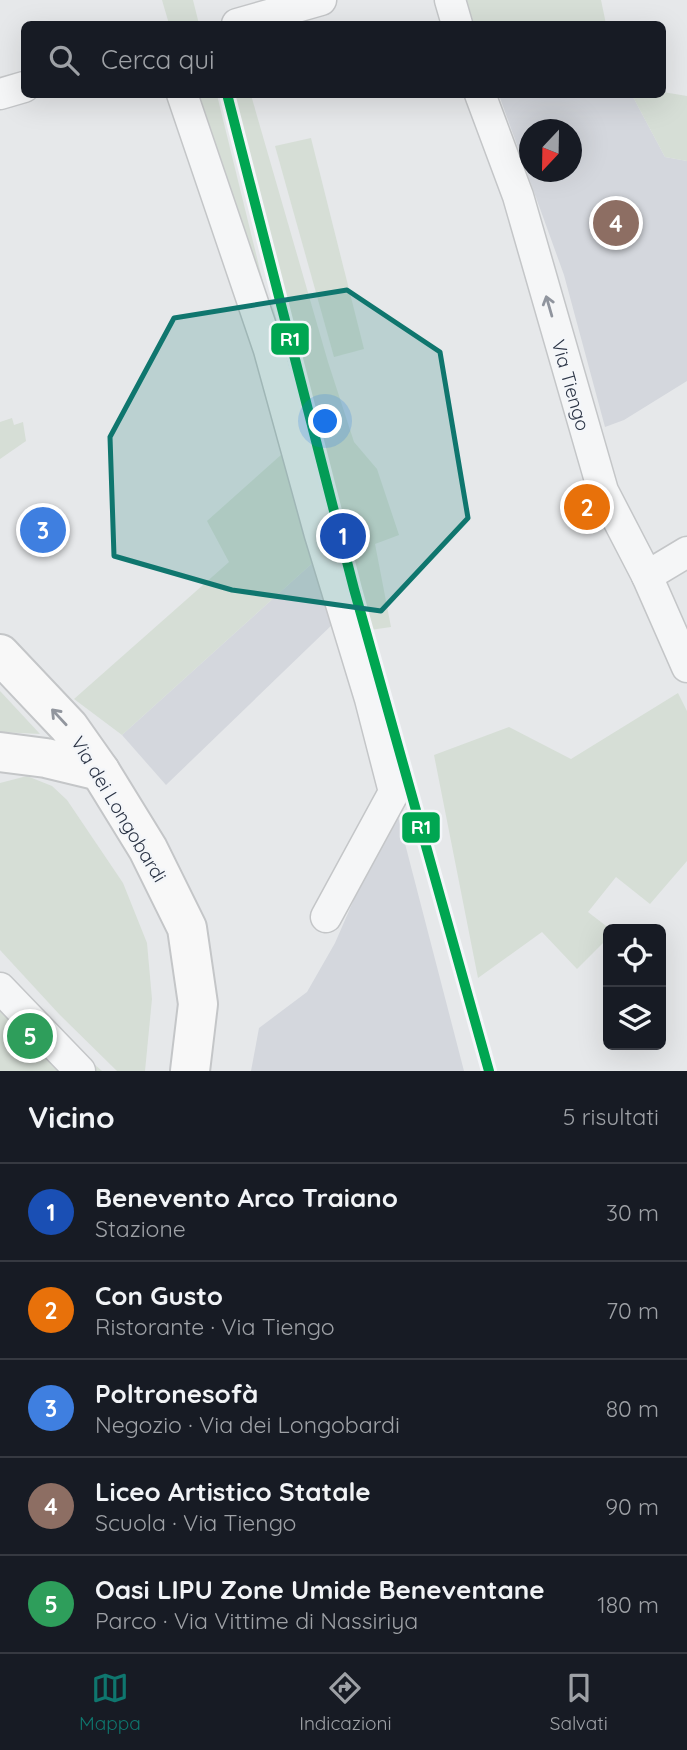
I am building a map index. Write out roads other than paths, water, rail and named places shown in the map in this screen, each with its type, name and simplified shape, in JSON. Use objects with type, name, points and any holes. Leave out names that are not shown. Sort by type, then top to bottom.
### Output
[{"type":"main road","name":"Via dei Longobardi","points":[[0,654],[69,727],[100,771],[148,849],[187,928],[198,1004],[190,1071]]},
{"type":"main road","points":[[0,752],[46,758],[100,771]]},
{"type":"street","points":[[248,21],[321,0]]},
{"type":"street","points":[[450,0],[456,21]]},
{"type":"street","points":[[0,94],[21,88]]},
{"type":"street","points":[[183,98],[269,350],[320,535],[370,699],[394,792],[326,917]]},
{"type":"street","name":"Via Tiengo","points":[[481,98],[518,196],[603,491],[648,576],[687,667]]},
{"type":"street","points":[[648,576],[687,552]]},
{"type":"street","points":[[0,988],[80,1071]]},
{"type":"place","name":"Liceo Artistico Statale","points":[[616,223]]},
{"type":"place","name":"Con Gusto","points":[[587,507]]},
{"type":"place","name":"Poltronesofà","points":[[43,530]]},
{"type":"place","name":"Benevento Arco Traiano","points":[[343,536]]},
{"type":"place","name":"Oasi LIPU Zone Umide Beneventane","points":[[30,1036]]}]
